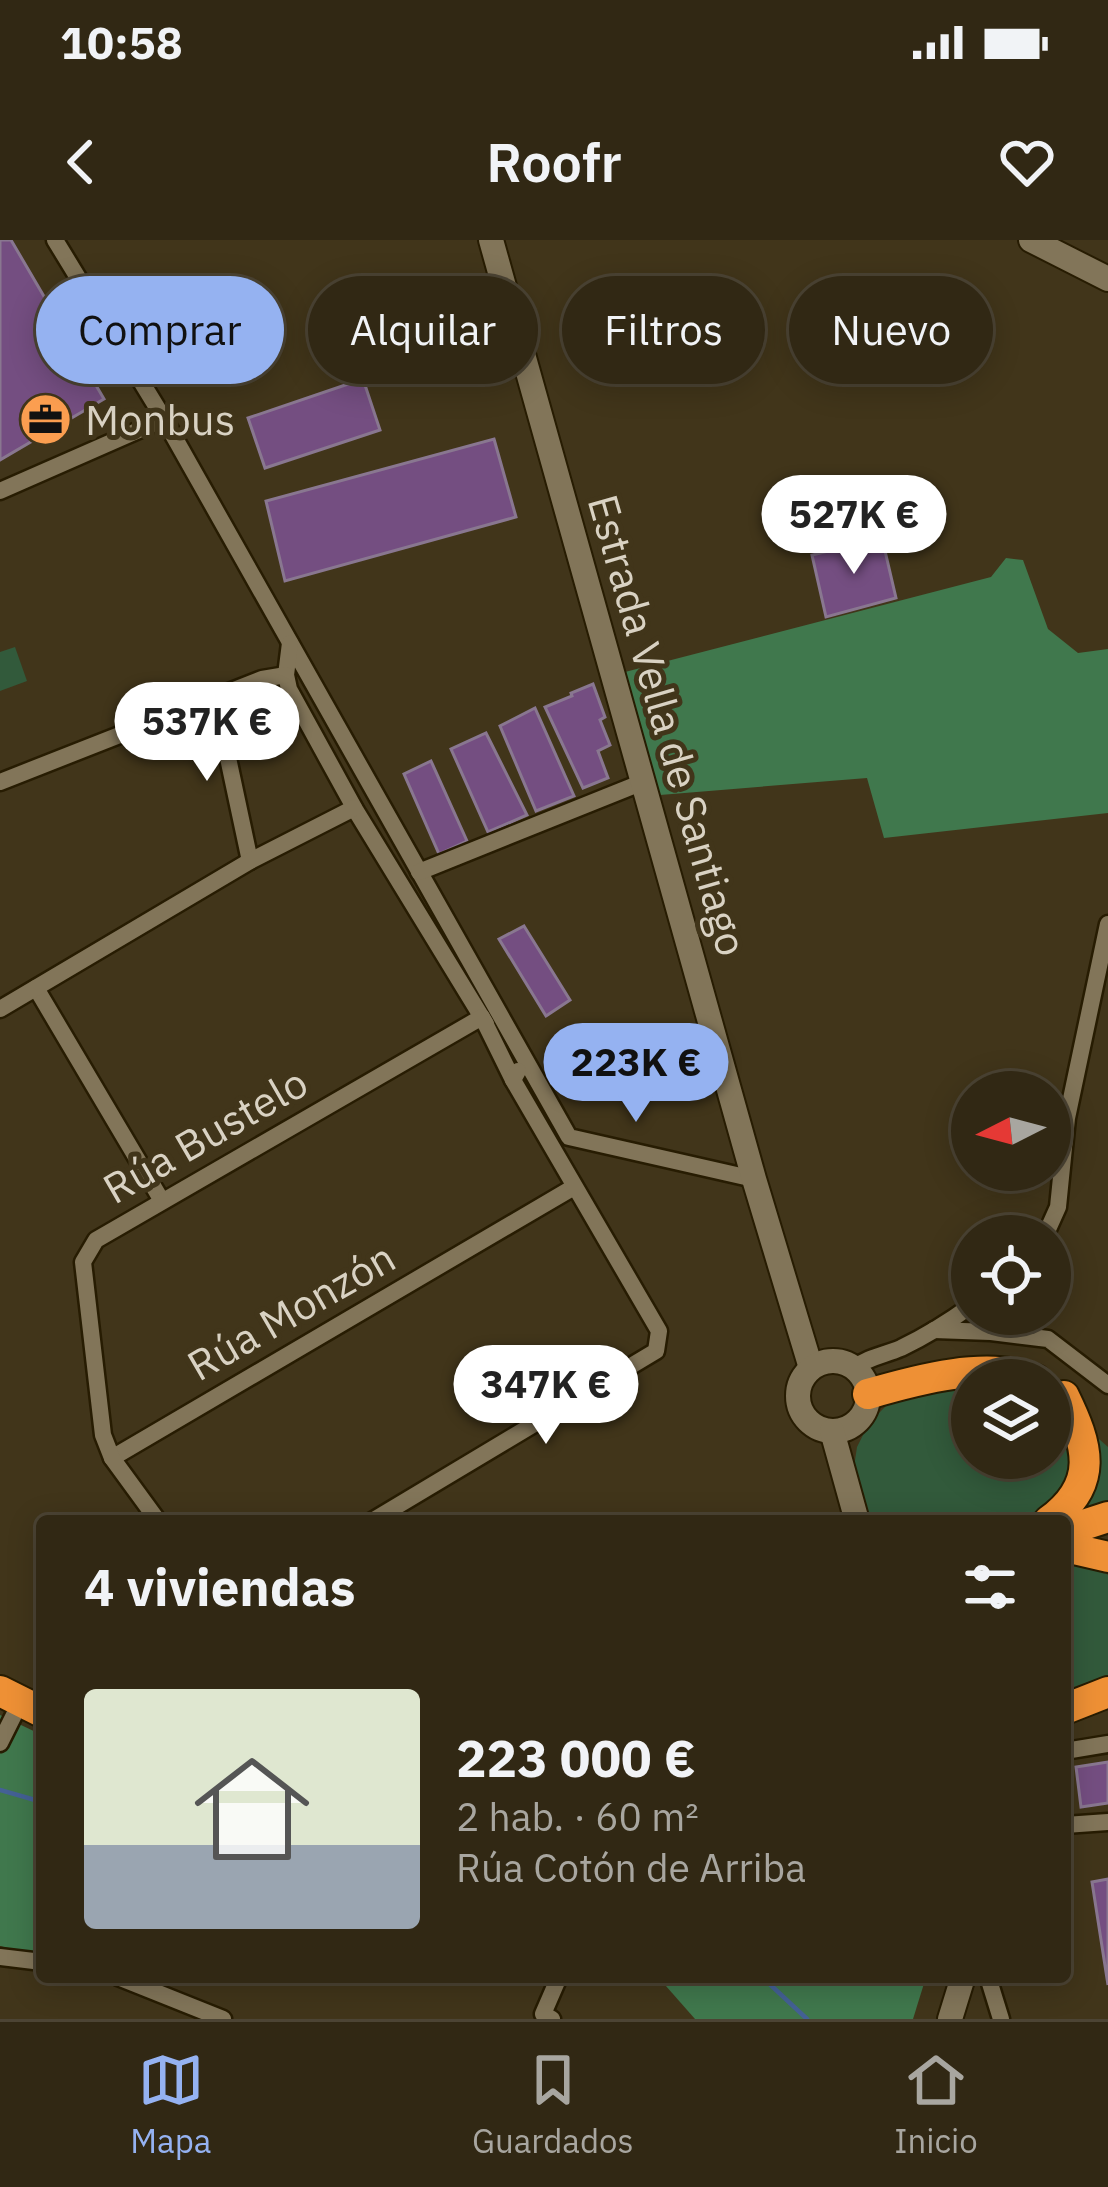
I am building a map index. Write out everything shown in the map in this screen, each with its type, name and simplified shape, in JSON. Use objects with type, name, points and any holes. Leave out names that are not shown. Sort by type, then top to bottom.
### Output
[{"type":"highway","points":[[861,1381],[951,1374]]},
{"type":"highway","points":[[1071,1404],[1108,1434]]},
{"type":"highway","points":[[1057,1515],[1080,1488],[1082,1432],[1071,1414]]},
{"type":"highway","points":[[1071,1530],[1108,1517]]},
{"type":"highway","points":[[1071,1547],[1108,1556]]},
{"type":"main road","name":"Estrada Vella de Santiago","points":[[491,240],[811,1368],[797,1392],[801,1412],[815,1426],[832,1431],[855,1515]]},
{"type":"main road","points":[[1031,240],[1108,279]]},
{"type":"main road","points":[[811,1368],[833,1360],[861,1381],[867,1405],[856,1423],[832,1431]]},
{"type":"main road","points":[[933,2019],[944,1983]]},
{"type":"main road","points":[[950,2019],[960,1983]]},
{"type":"street","points":[[55,240],[164,419],[569,1137],[754,1179]]},
{"type":"street","points":[[0,491],[164,419]]},
{"type":"street","points":[[290,642],[287,677],[355,808],[507,1055],[526,1060]]},
{"type":"street","points":[[0,782],[262,679],[309,676]]},
{"type":"street","points":[[214,697],[250,861]]},
{"type":"street","points":[[419,872],[643,782]]},
{"type":"street","points":[[355,808],[367,817],[376,814],[379,797]]},
{"type":"street","points":[[0,1009],[250,861],[355,808]]},
{"type":"street","points":[[1054,1215],[1066,1118],[1108,924]]},
{"type":"street","points":[[36,988],[162,1201]]},
{"type":"street","points":[[382,1515],[656,1351],[659,1331],[512,1080],[482,1017]]},
{"type":"street","name":"Rúa Bustelo","points":[[112,1458],[103,1435],[83,1262],[96,1240],[482,1017]]},
{"type":"street","points":[[512,1080],[526,1060]]},
{"type":"street","name":"Rúa Monzón","points":[[112,1458],[574,1187]]},
{"type":"street","points":[[861,1381],[865,1360],[892,1352],[951,1319]]},
{"type":"street","points":[[934,1330],[1048,1339],[1108,1385]]},
{"type":"street","points":[[112,1458],[154,1515]]},
{"type":"street","points":[[0,1743],[21,1702]]},
{"type":"street","points":[[1071,1750],[1108,1744]]},
{"type":"street","points":[[1071,1825],[1108,1822]]},
{"type":"street","points":[[0,1958],[36,1961]]},
{"type":"street","points":[[133,1983],[224,2019]]},
{"type":"street","points":[[545,2017],[557,1983]]},
{"type":"street","points":[[990,1983],[1001,2019]]},
{"type":"green space","points":[[1006,558],[1023,560],[1048,629],[1078,653],[1108,649],[1108,813],[884,838],[867,778],[660,795],[625,672],[991,577]]},
{"type":"green space","points":[[15,647],[27,681],[0,691],[0,652]]},
{"type":"green space","points":[[951,1389],[951,1479],[1070,1479],[1042,1515],[867,1515],[854,1467],[857,1447],[869,1423],[887,1405]]},
{"type":"green space","points":[[1099,1439],[1108,1447],[1108,1500],[1090,1506],[1087,1504]]},
{"type":"green space","points":[[1071,1559],[1095,1565],[1108,1575],[1108,1675],[1071,1688]]},
{"type":"green space","points":[[0,1715],[36,1732],[36,1955],[0,1946]]},
{"type":"green space","points":[[663,1983],[924,1983],[913,2019],[695,2019]]},
{"type":"building","points":[[0,240],[11,240],[36,283],[36,384],[95,384],[104,399],[0,460]]},
{"type":"building","points":[[348,384],[365,384],[380,430],[265,468],[248,418]]},
{"type":"building","points":[[494,439],[516,517],[285,581],[266,501]]},
{"type":"building","points":[[882,538],[896,598],[826,617],[812,555]]},
{"type":"building","points":[[593,684],[610,745],[598,751],[608,778],[583,788],[545,707]]},
{"type":"building","points":[[535,708],[574,796],[536,811],[500,726]]},
{"type":"building","points":[[486,733],[527,815],[488,832],[451,749]]},
{"type":"building","points":[[431,761],[467,841],[439,854],[404,774]]},
{"type":"building","points":[[524,926],[570,1000],[546,1016],[499,939]]},
{"type":"building","points":[[1108,1762],[1108,1803],[1081,1807],[1076,1767]]},
{"type":"building","points":[[1108,1879],[1108,1985],[1092,1882]]},
{"type":"waterway","points":[[0,1790],[36,1800]]},
{"type":"waterway","points":[[768,1983],[807,2019]]},
{"type":"place","name":"Monbus","points":[[46,419]]}]
